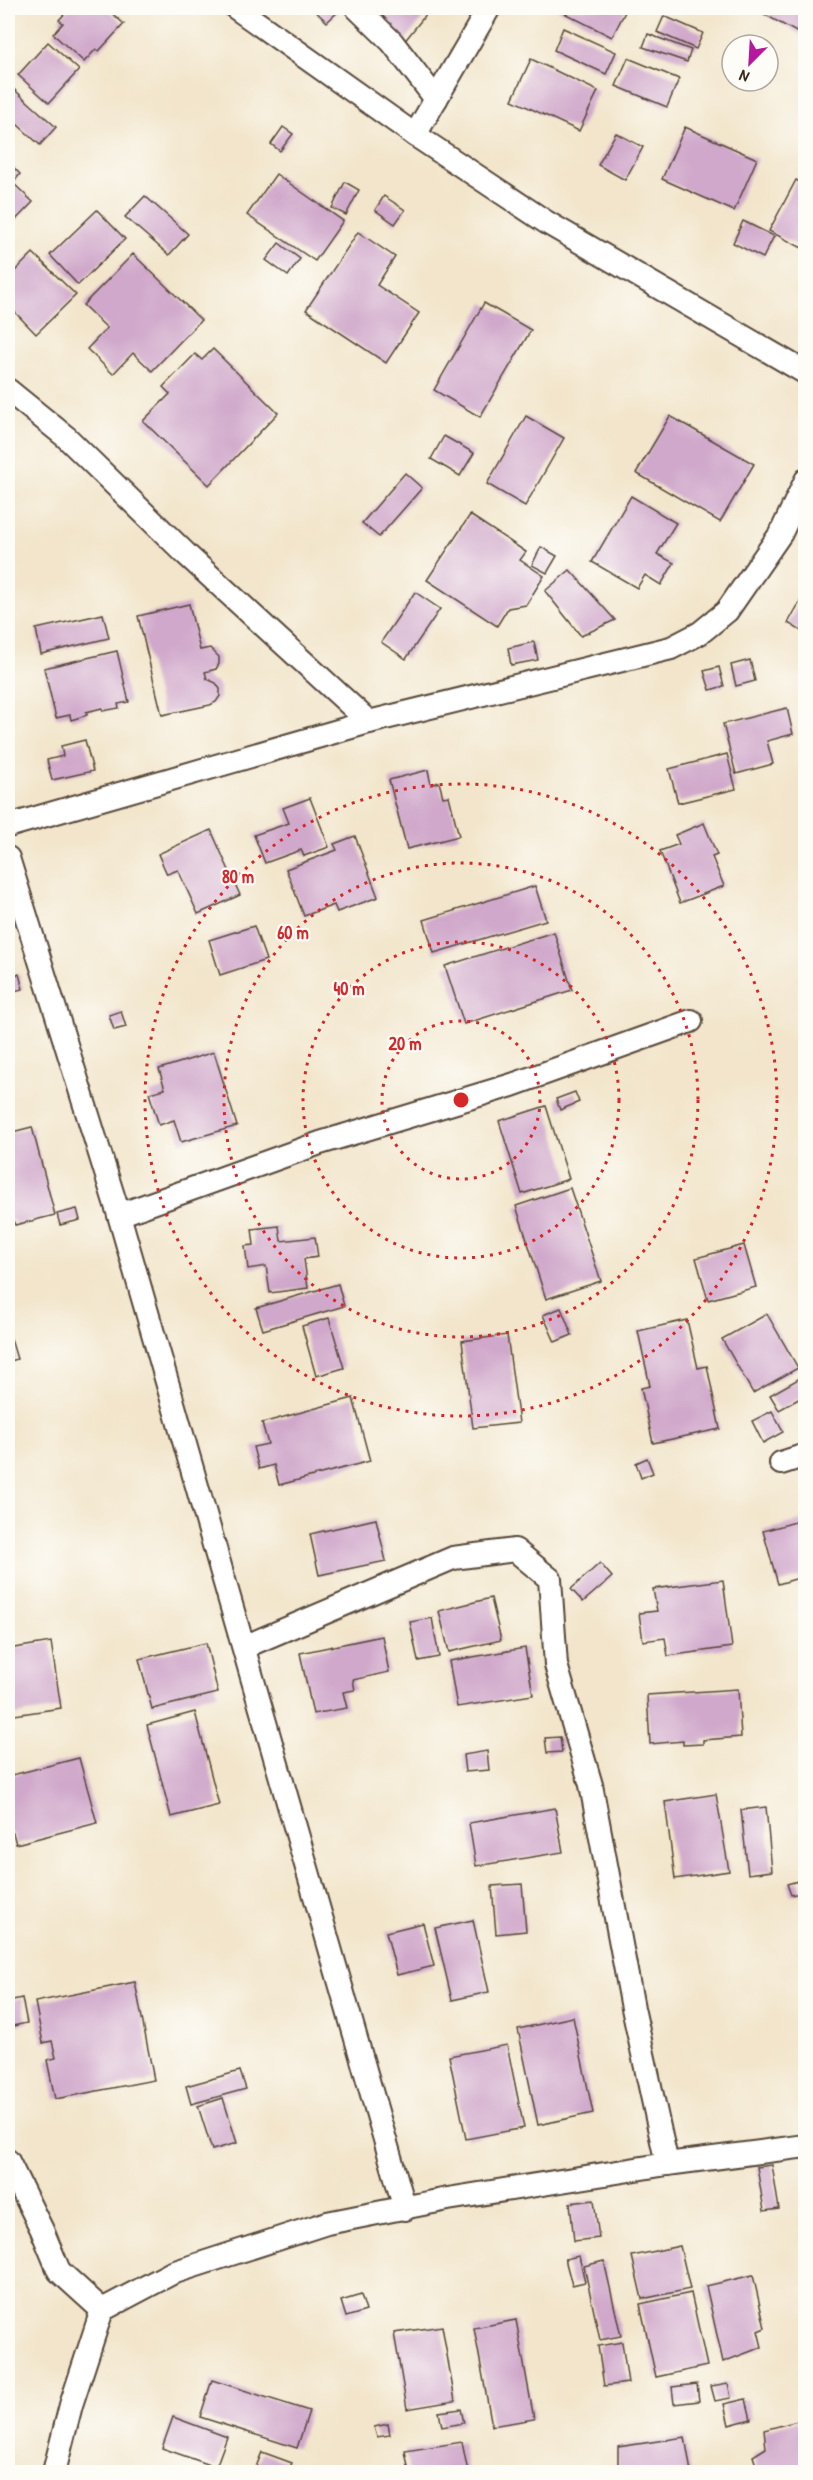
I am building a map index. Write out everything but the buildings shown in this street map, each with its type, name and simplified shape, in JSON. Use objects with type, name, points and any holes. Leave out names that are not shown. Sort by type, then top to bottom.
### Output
[{"type":"street","points":[[236,8],[415,135],[546,222],[806,373]]},
{"type":"street","points":[[357,8],[392,42],[436,99]]},
{"type":"street","points":[[415,135],[489,8]]},
{"type":"street","points":[[8,390],[66,437],[187,555],[369,722]]},
{"type":"street","points":[[8,826],[369,722],[670,648],[700,633],[727,610],[774,543],[806,480]]},
{"type":"street","points":[[8,858],[119,1215],[405,2209]]},
{"type":"street","points":[[119,1215],[320,1143],[512,1084],[691,1021]]},
{"type":"street","points":[[781,1463],[806,1455]]},
{"type":"street","points":[[244,1647],[453,1558],[515,1550],[550,1579],[556,1665],[591,1785],[633,2008],[667,2164]]},
{"type":"street","points":[[54,2472],[71,2405],[102,2310],[172,2273],[327,2223],[448,2199],[667,2164],[806,2146]]},
{"type":"street","points":[[8,2161],[42,2230],[59,2271],[102,2310]]}]
